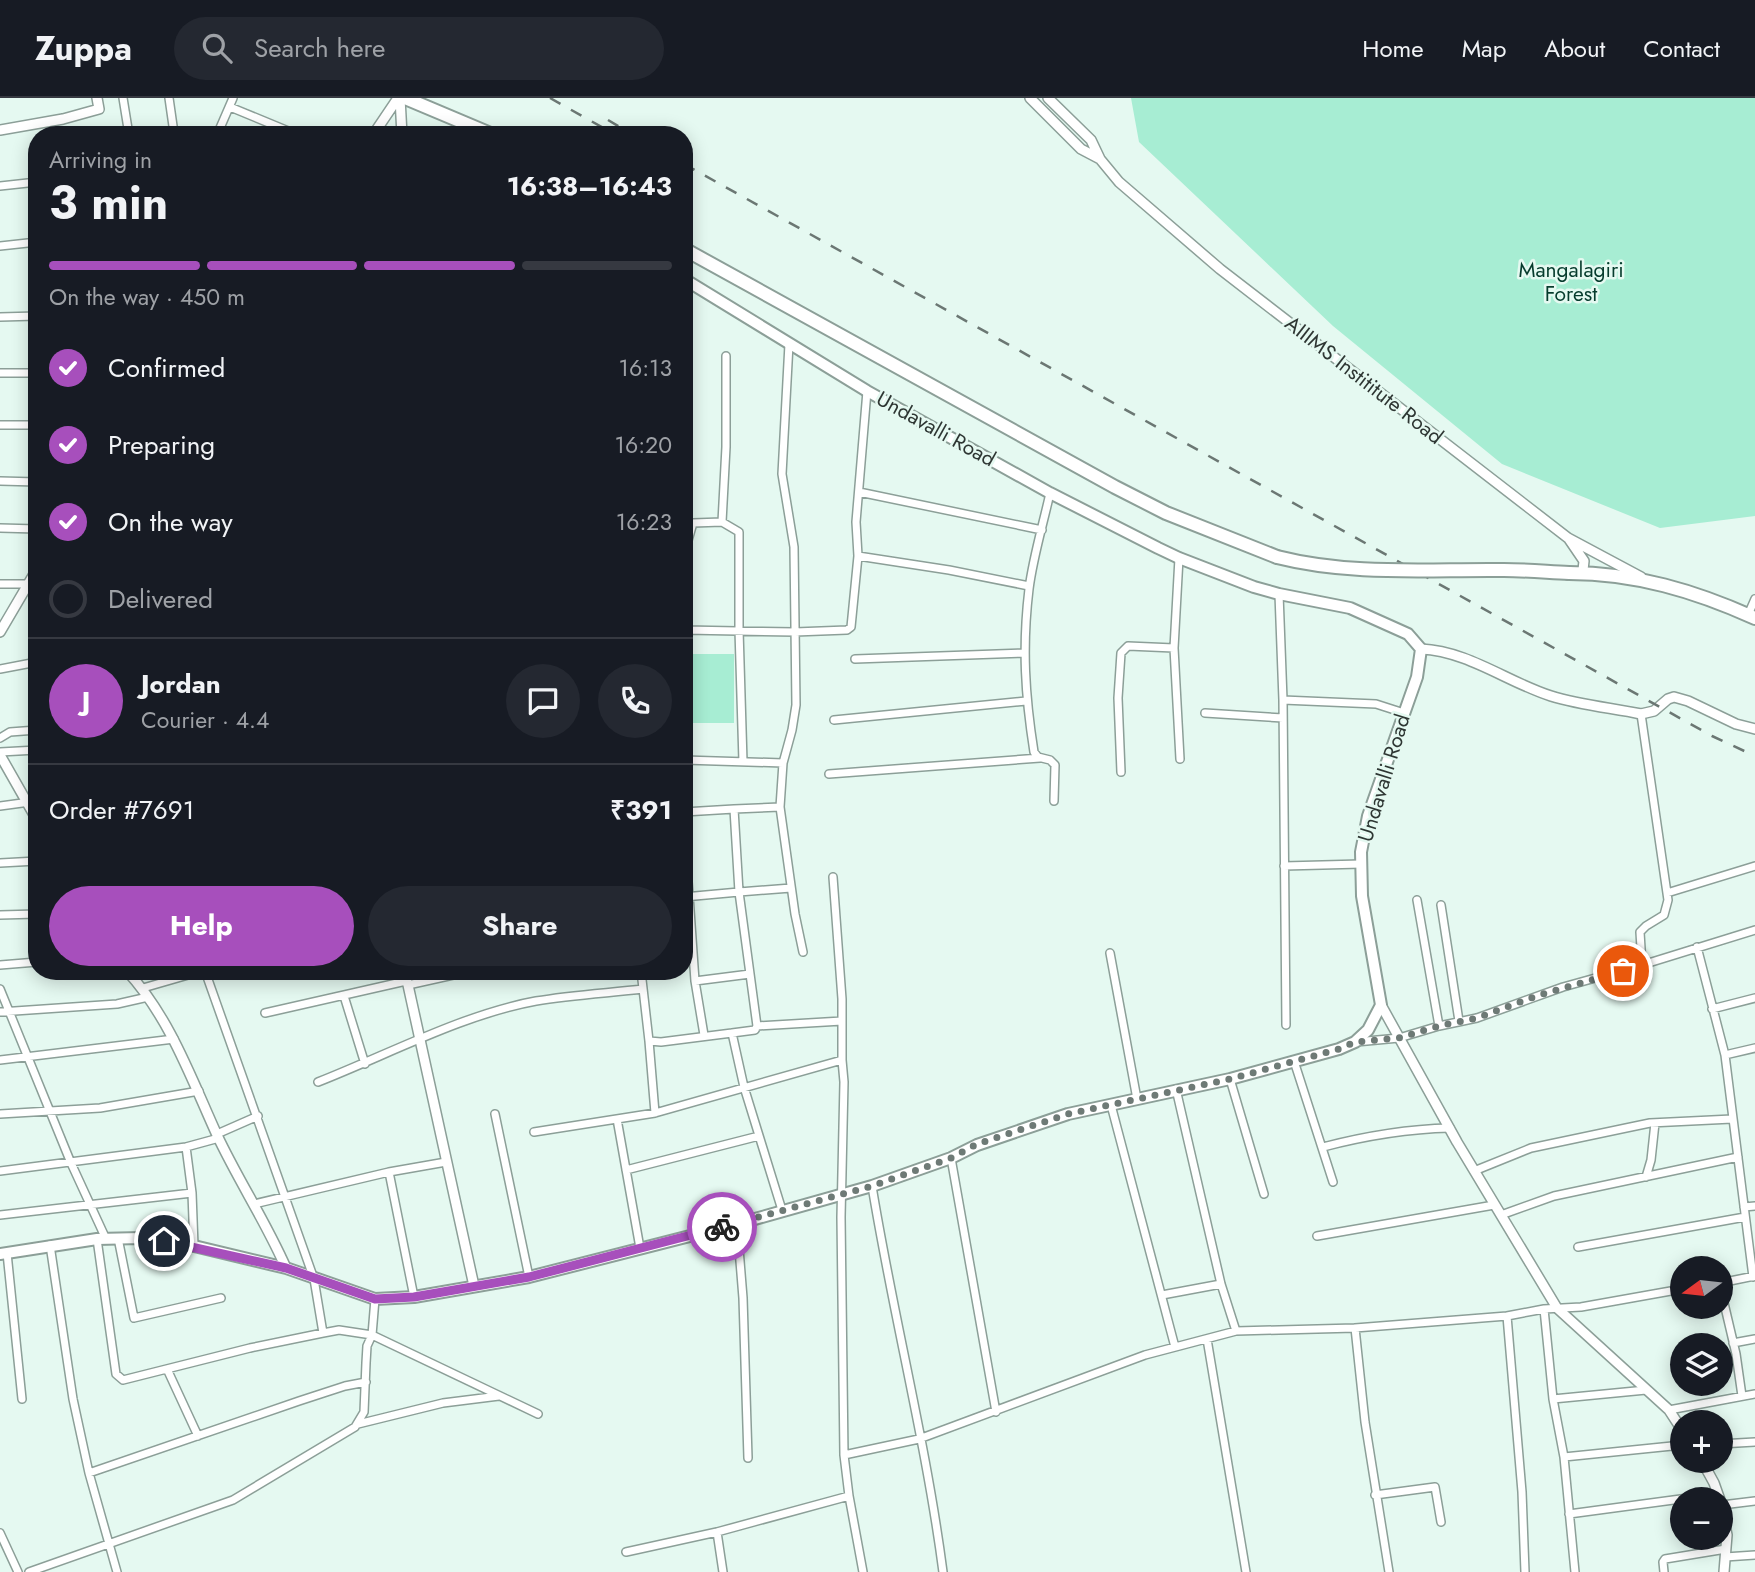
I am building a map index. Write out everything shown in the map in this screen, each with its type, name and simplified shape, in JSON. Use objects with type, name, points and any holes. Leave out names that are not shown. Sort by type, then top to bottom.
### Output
[{"type":"main road","points":[[401,98],[471,126]]},
{"type":"main road","points":[[693,254],[1115,487],[1177,518],[1277,557],[1349,570],[1507,569],[1646,579],[1751,617]]},
{"type":"main road","name":"Undavalli Road","points":[[693,285],[867,391],[1050,493],[1179,558],[1279,594],[1350,608],[1408,634],[1421,649],[1417,677],[1368,816],[1361,852],[1362,896],[1381,1005]]},
{"type":"main road","points":[[4,1253],[101,1239],[141,1238],[286,1268],[375,1299],[414,1297],[529,1277],[737,1224],[872,1186],[951,1158],[977,1144],[1068,1114],[1230,1079],[1339,1049],[1355,1042],[1368,1030],[1381,1005]]},
{"type":"street","points":[[0,130],[63,119],[99,109],[97,98]]},
{"type":"street","points":[[123,98],[128,126]]},
{"type":"street","points":[[169,98],[173,126]]},
{"type":"street","points":[[221,126],[233,98]]},
{"type":"street","points":[[380,126],[401,98]]},
{"type":"street","points":[[401,98],[402,126]]},
{"type":"street","name":"AIIIMS Instititute Road","points":[[1030,98],[1081,149],[1100,159]]},
{"type":"street","name":"AIIIMS Instititute Road","points":[[1048,98],[1091,139],[1100,159],[1119,182],[1220,269],[1568,538],[1646,579]]},
{"type":"street","points":[[230,107],[276,126]]},
{"type":"street","points":[[0,186],[28,183]]},
{"type":"street","points":[[0,246],[28,243]]},
{"type":"street","points":[[0,317],[28,316]]},
{"type":"street","points":[[789,344],[782,474],[794,547],[796,705],[783,763],[780,807],[803,952]]},
{"type":"street","points":[[722,522],[726,447],[726,356]]},
{"type":"street","points":[[0,373],[28,373]]},
{"type":"street","points":[[693,630],[795,632],[847,629],[851,626],[858,556],[859,492],[867,391]]},
{"type":"street","points":[[0,425],[28,425]]},
{"type":"street","points":[[0,481],[28,482]]},
{"type":"street","points":[[859,492],[1042,530]]},
{"type":"street","points":[[1040,758],[1034,752],[1026,701],[1025,653],[1029,586],[1050,493]]},
{"type":"street","points":[[693,523],[722,522],[740,532],[739,630],[743,762]]},
{"type":"street","points":[[0,528],[28,528]]},
{"type":"street","points":[[1568,538],[1584,561],[1583,570],[1574,573]]},
{"type":"street","points":[[858,556],[1029,586]]},
{"type":"street","points":[[1179,558],[1174,648],[1180,759]]},
{"type":"street","points":[[0,584],[28,587]]},
{"type":"street","points":[[0,632],[28,593]]},
{"type":"street","points":[[1279,594],[1283,700],[1286,1025]]},
{"type":"street","points":[[1751,617],[1755,599]]},
{"type":"street","points":[[1121,772],[1118,698],[1121,653],[1128,646],[1174,648]]},
{"type":"street","points":[[1421,649],[1452,654],[1552,696],[1641,714],[1654,711],[1674,697],[1736,724],[1755,729]]},
{"type":"street","points":[[855,659],[1025,653]]},
{"type":"street","points":[[0,669],[28,664]]},
{"type":"street","points":[[1283,700],[1376,704],[1404,713]]},
{"type":"street","points":[[834,720],[1026,701]]},
{"type":"street","points":[[1205,713],[1283,718]]},
{"type":"street","points":[[1641,714],[1668,900],[1664,915],[1640,932],[1642,965]]},
{"type":"street","points":[[0,738],[10,732],[28,731]]},
{"type":"street","points":[[28,751],[0,753],[28,795]]},
{"type":"street","points":[[829,774],[1040,758],[1050,760],[1055,765],[1054,801]]},
{"type":"street","points":[[693,760],[783,763]]},
{"type":"street","points":[[0,806],[28,802]]},
{"type":"street","points":[[693,811],[780,807]]},
{"type":"street","points":[[649,1041],[662,1042],[704,1035],[750,1032],[757,1026],[739,892],[734,809]]},
{"type":"street","points":[[0,863],[28,861]]},
{"type":"street","points":[[1284,866],[1361,864]]},
{"type":"street","points":[[1667,893],[1755,866]]},
{"type":"street","points":[[833,877],[842,999],[844,1082],[844,1455],[863,1572]]},
{"type":"street","points":[[693,896],[791,888]]},
{"type":"street","points":[[1417,900],[1439,1026]]},
{"type":"street","points":[[1441,905],[1459,1021]]},
{"type":"street","points":[[0,915],[28,914]]},
{"type":"street","points":[[1355,1042],[1399,1038],[1477,1018],[1563,987],[1755,930]]},
{"type":"street","points":[[1697,947],[1725,1055],[1754,1276],[1733,1282]]},
{"type":"street","points":[[1110,953],[1137,1099]]},
{"type":"street","points":[[693,962],[704,1035]]},
{"type":"street","points":[[0,965],[28,963]]},
{"type":"street","points":[[695,981],[750,974]]},
{"type":"street","points":[[135,980],[146,993],[174,1039],[218,1136],[286,1268]]},
{"type":"street","points":[[0,1012],[117,1003],[180,980]]},
{"type":"street","points":[[207,980],[314,1279],[323,1333]]},
{"type":"street","points":[[265,1013],[401,980]]},
{"type":"street","points":[[405,980],[474,1286]]},
{"type":"street","points":[[642,980],[655,1112]]},
{"type":"street","points":[[0,989],[91,1206],[101,1239],[117,1377],[123,1380],[339,1330],[372,1335],[538,1414]]},
{"type":"street","points":[[318,1082],[465,1023],[535,1001],[643,989]]},
{"type":"street","points":[[344,996],[365,1064]]},
{"type":"street","points":[[1712,1009],[1755,998]]},
{"type":"street","points":[[1381,1005],[1474,1171],[1557,1308],[1669,1410],[1755,1394]]},
{"type":"street","points":[[757,1026],[842,1021]]},
{"type":"street","points":[[732,1033],[744,1087],[782,1210]]},
{"type":"street","points":[[0,1060],[174,1039]]},
{"type":"street","points":[[1725,1055],[1755,1048]]},
{"type":"street","points":[[534,1132],[655,1112],[842,1060]]},
{"type":"street","points":[[1294,1061],[1333,1182]]},
{"type":"street","points":[[1230,1079],[1264,1194]]},
{"type":"street","points":[[1177,1090],[1221,1284],[1236,1331]]},
{"type":"street","points":[[0,1114],[100,1108],[199,1091]]},
{"type":"street","points":[[1111,1105],[1175,1347]]},
{"type":"street","points":[[495,1114],[529,1277]]},
{"type":"street","points":[[0,1171],[186,1146],[218,1136],[258,1116]]},
{"type":"street","points":[[617,1119],[640,1248]]},
{"type":"street","points":[[1474,1171],[1531,1148],[1655,1123],[1732,1119]]},
{"type":"street","points":[[1646,1177],[1651,1160],[1655,1123]]},
{"type":"street","points":[[1323,1147],[1364,1136],[1411,1129],[1450,1128]]},
{"type":"street","points":[[626,1170],[759,1136]]},
{"type":"street","points":[[186,1146],[192,1194],[194,1247]]},
{"type":"street","points":[[1501,1215],[1554,1196],[1738,1157]]},
{"type":"street","points":[[951,1158],[996,1412]]},
{"type":"street","points":[[254,1204],[446,1161]]},
{"type":"street","points":[[389,1172],[414,1297]]},
{"type":"street","points":[[872,1186],[935,1512],[943,1572]]},
{"type":"street","points":[[0,1215],[192,1194]]},
{"type":"street","points":[[1317,1236],[1494,1205]]},
{"type":"street","points":[[1744,1207],[1755,1206]]},
{"type":"street","points":[[1578,1247],[1745,1217]]},
{"type":"street","points":[[737,1224],[743,1298],[748,1458]]},
{"type":"street","points":[[118,1238],[134,1318],[221,1298]]},
{"type":"street","points":[[50,1245],[73,1399],[89,1474],[117,1572]]},
{"type":"street","points":[[4,1253],[22,1399]]},
{"type":"street","points":[[1162,1295],[1221,1284]]},
{"type":"street","points":[[844,1455],[919,1439],[1145,1355],[1236,1331],[1355,1328],[1507,1316],[1544,1309],[1581,1307],[1670,1291]]},
{"type":"street","points":[[358,1424],[364,1412],[367,1346],[372,1335],[375,1299]]},
{"type":"street","points":[[1544,1309],[1553,1399],[1564,1457],[1575,1572]]},
{"type":"street","points":[[1507,1316],[1525,1572]]},
{"type":"street","points":[[1355,1328],[1376,1495],[1389,1572]]},
{"type":"street","points":[[1207,1339],[1246,1572]]},
{"type":"street","points":[[1742,1396],[1733,1343],[1755,1339]]},
{"type":"street","points":[[167,1369],[198,1436]]},
{"type":"street","points":[[89,1474],[322,1394],[366,1382]]},
{"type":"street","points":[[1553,1399],[1646,1390]]},
{"type":"street","points":[[29,1572],[233,1500],[358,1424],[443,1403],[500,1396]]},
{"type":"street","points":[[1733,1443],[1755,1442]]},
{"type":"street","points":[[1564,1457],[1670,1446]]},
{"type":"street","points":[[1376,1495],[1435,1487],[1441,1522]]},
{"type":"street","points":[[626,1552],[717,1532],[849,1496]]},
{"type":"street","points":[[1733,1501],[1755,1502]]},
{"type":"street","points":[[1569,1514],[1670,1505]]},
{"type":"street","points":[[717,1532],[723,1572]]},
{"type":"street","points":[[0,1533],[18,1572]]},
{"type":"street","points":[[1724,1572],[1725,1550]]},
{"type":"street","points":[[1664,1572],[1665,1559],[1725,1553],[1755,1555]]},
{"type":"green space","name":"Mangalagiri Forest","points":[[1131,98],[1755,98],[1755,516],[1660,528],[1502,464],[1333,326],[1139,142]]},
{"type":"green space","points":[[693,654],[734,654],[734,723],[693,723]]},
{"type":"railway","points":[[550,98],[600,126]]},
{"type":"railway","points":[[608,120],[618,126]]},
{"type":"railway","points":[[693,169],[1712,736],[1755,756]]},
{"type":"way so far","points":[[722,1227],[872,1186],[951,1158],[977,1144],[1068,1114],[1230,1079],[1339,1049],[1355,1042],[1399,1038],[1477,1018],[1563,987],[1623,971]]},
{"type":"route","points":[[164,1241],[286,1268],[375,1299],[414,1297],[529,1277],[722,1227]]}]
